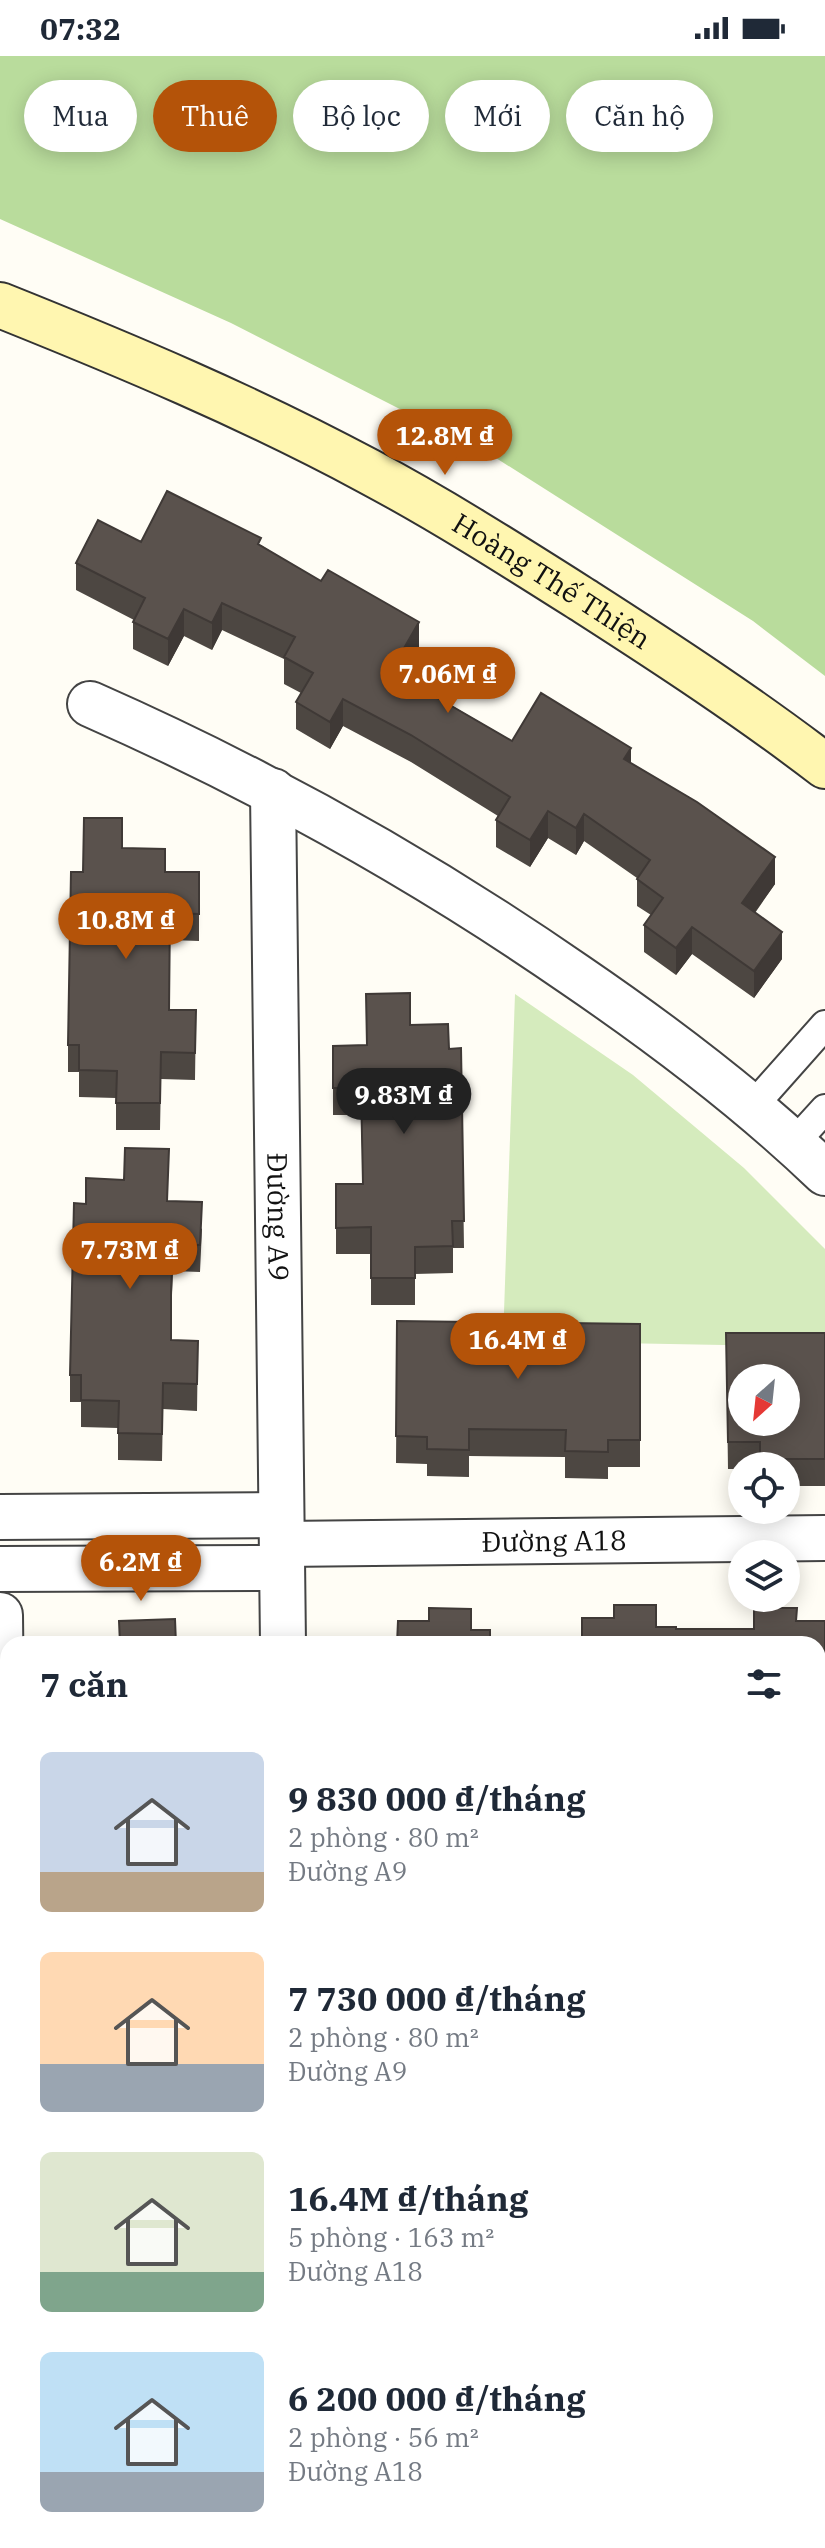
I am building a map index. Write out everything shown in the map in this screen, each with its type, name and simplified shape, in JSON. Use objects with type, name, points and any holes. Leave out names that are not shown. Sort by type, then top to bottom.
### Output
[{"type":"street","name":"Hoàng Thế Thiện","points":[[0,305],[132,357],[369,472],[523,562],[663,651],[825,766]]},
{"type":"street","points":[[90,704],[168,738],[273,791],[396,859],[536,948],[657,1031],[753,1106],[825,1173]]},
{"type":"street","name":"Đường A9","points":[[273,791],[283,1636]]},
{"type":"street","name":"Đường A18","points":[[0,1517],[282,1542]]},
{"type":"street","name":"Đường A18","points":[[0,1569],[282,1542],[825,1538]]},
{"type":"street","points":[[0,1615],[0,1636]]},
{"type":"lane","points":[[753,1106],[825,1025]]},
{"type":"lane","points":[[794,1143],[825,1109]]},
{"type":"green space","points":[[0,56],[825,56],[825,676],[753,621],[496,458],[231,323],[0,219]]},
{"type":"green space","points":[[515,994],[633,1075],[744,1168],[825,1249],[825,1347],[503,1341]]},
{"type":"building","points":[[167,491],[261,538],[258,544],[321,581],[328,570],[419,622],[391,671],[512,741],[541,693],[631,748],[624,759],[697,802],[775,857],[742,903],[782,932],[754,971],[692,927],[676,948],[644,925],[663,898],[637,879],[650,860],[584,814],[576,828],[548,811],[530,840],[496,820],[510,797],[411,735],[343,699],[330,722],[296,702],[313,673],[284,657],[295,637],[222,603],[212,623],[184,609],[168,639],[133,622],[145,598],[76,563],[98,520],[141,542]]},
{"type":"building","points":[[84,818],[122,818],[122,848],[165,849],[165,872],[199,872],[199,914],[170,913],[169,1010],[196,1010],[195,1053],[161,1052],[160,1103],[116,1103],[117,1071],[79,1070],[79,1045],[68,1045],[71,872],[83,872]]},
{"type":"building","points":[[410,993],[410,1025],[448,1024],[449,1049],[461,1048],[464,1221],[452,1221],[453,1246],[415,1247],[415,1278],[371,1278],[371,1227],[336,1228],[336,1184],[363,1184],[361,1088],[333,1088],[333,1046],[367,1045],[366,994]]},
{"type":"building","points":[[125,1148],[169,1149],[167,1201],[202,1202],[200,1245],[173,1244],[171,1292],[171,1340],[198,1341],[197,1384],[163,1383],[162,1434],[118,1433],[119,1401],[81,1400],[81,1375],[70,1375],[74,1203],[86,1204],[86,1178],[124,1180]]},
{"type":"building","points":[[397,1321],[640,1324],[640,1440],[608,1440],[608,1452],[565,1451],[566,1430],[469,1429],[469,1450],[427,1449],[427,1437],[396,1436]]},
{"type":"building","points":[[726,1333],[825,1333],[825,1459],[800,1459],[800,1452],[760,1452],[760,1442],[728,1442]]},
{"type":"building","points":[[614,1605],[656,1605],[656,1627],[754,1629],[754,1612],[797,1612],[796,1621],[825,1621],[825,1636],[582,1636],[582,1618],[614,1618]]},
{"type":"building","points":[[429,1608],[471,1609],[471,1630],[490,1630],[490,1636],[397,1636],[398,1621],[429,1621]]},
{"type":"building","points":[[175,1619],[176,1636],[120,1636],[119,1621]]}]
